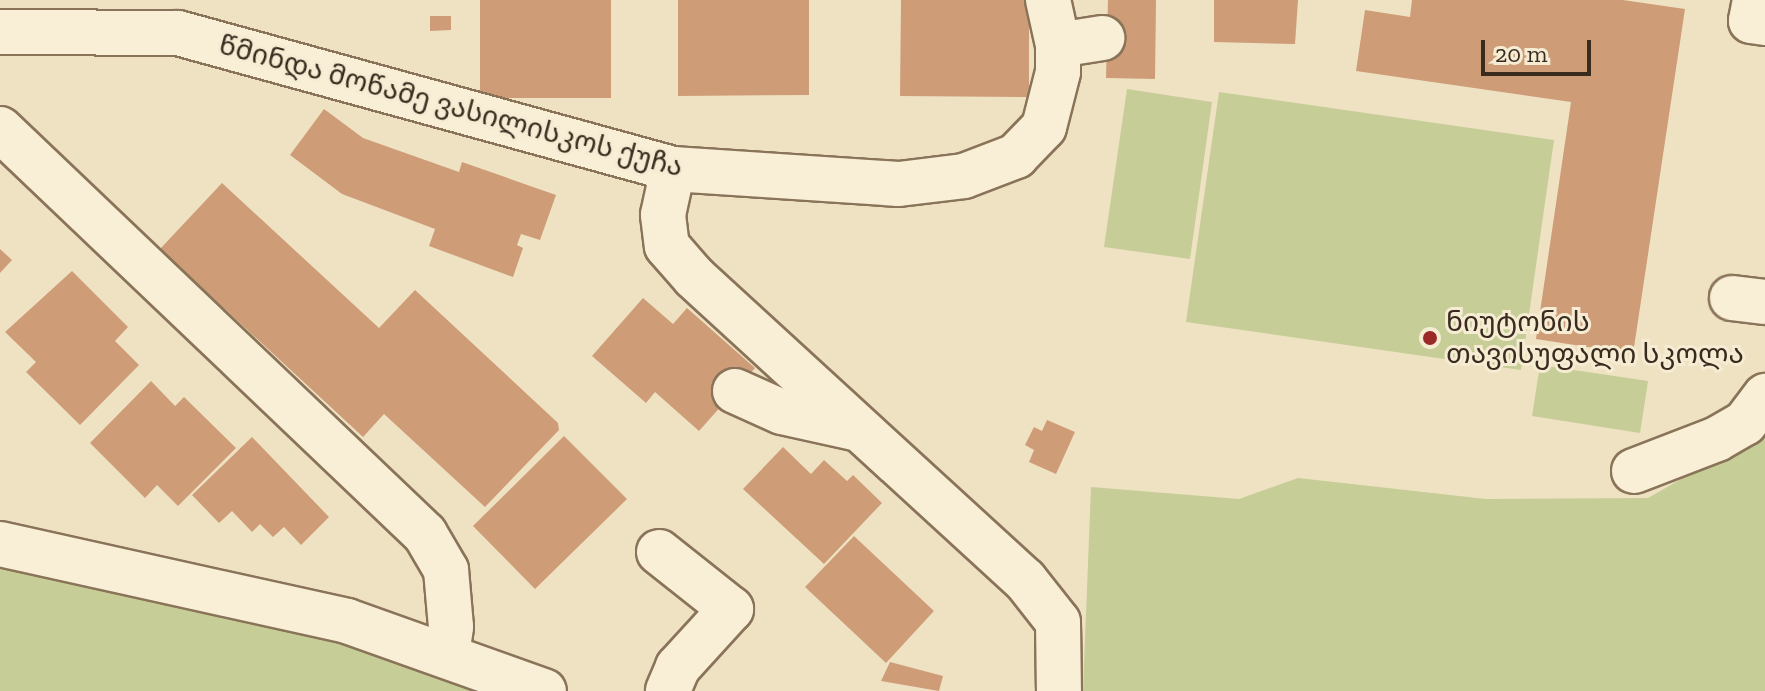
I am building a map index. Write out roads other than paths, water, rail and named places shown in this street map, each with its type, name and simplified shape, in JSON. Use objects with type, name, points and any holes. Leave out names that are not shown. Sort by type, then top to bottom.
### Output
[{"type":"street","name":"წმინდა მოწამე ვასილისკოს ქუჩა","points":[[0,32],[178,33],[673,169],[899,184],[964,176],[1016,156],[1044,127],[1055,97],[1058,45],[1048,0]]},
{"type":"street","points":[[1755,0],[1751,21],[1765,23]]},
{"type":"street","points":[[1058,45],[1102,38]]},
{"type":"street","points":[[0,129],[425,534],[446,570],[451,627],[447,656]]},
{"type":"street","points":[[673,169],[663,215],[667,246],[856,428],[1025,580],[1058,622],[1059,691]]},
{"type":"street","points":[[735,391],[782,412],[856,428]]},
{"type":"street","points":[[1634,471],[1717,439],[1745,423],[1765,396]]},
{"type":"street","points":[[0,544],[347,621],[544,691]]},
{"type":"street","points":[[659,552],[731,609],[678,667],[668,691]]},
{"type":"place","name":"ნიუტონის თავისუფალი სკოლა","points":[[1430,338]]}]
